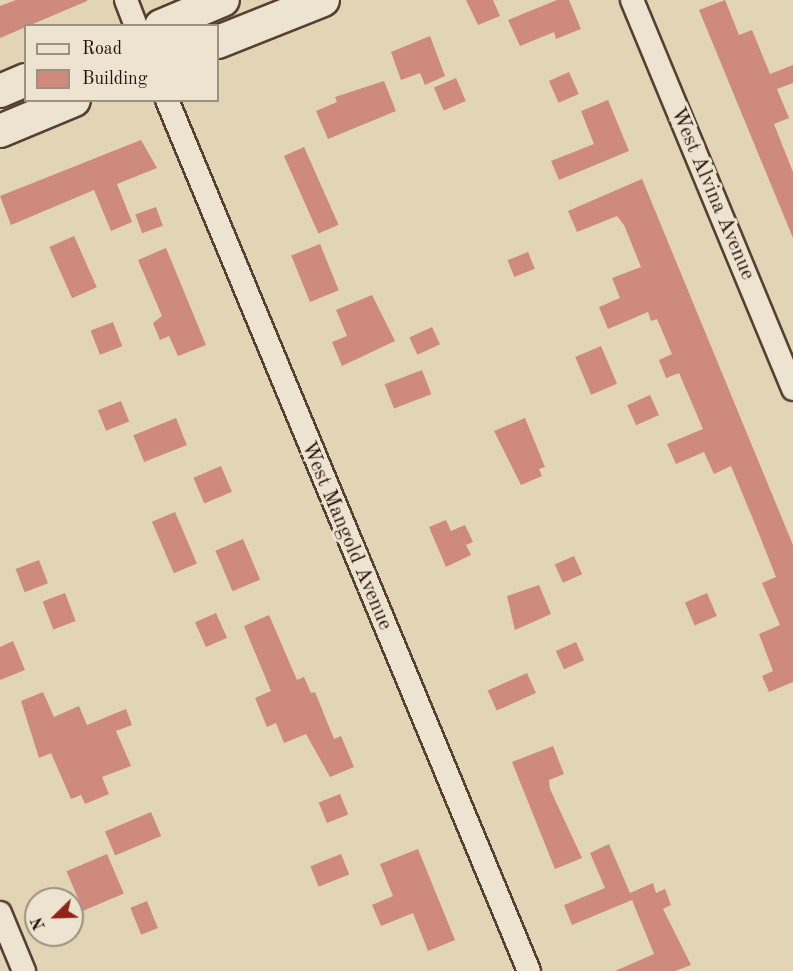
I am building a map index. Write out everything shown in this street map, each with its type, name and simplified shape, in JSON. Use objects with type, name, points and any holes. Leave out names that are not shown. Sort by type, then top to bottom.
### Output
[{"type":"street","points":[[126,0],[135,24]]},
{"type":"street","points":[[166,24],[223,0]]},
{"type":"street","points":[[219,42],[323,0]]},
{"type":"street","name":"West Alvina Avenue","points":[[632,0],[793,389]]},
{"type":"street","points":[[0,91],[24,82]]},
{"type":"street","points":[[0,130],[69,102]]},
{"type":"street","name":"West Mangold Avenue","points":[[168,102],[529,971]]},
{"type":"street","points":[[0,913],[24,971]]},
{"type":"building","points":[[16,0],[87,0],[33,24],[24,24],[24,28],[0,38],[0,6]]},
{"type":"building","points":[[466,0],[493,0],[500,16],[478,25]]},
{"type":"building","points":[[557,0],[569,0],[581,29],[556,39],[554,32],[520,46],[508,20]]},
{"type":"building","points":[[725,0],[739,35],[752,30],[770,74],[793,65],[793,83],[777,89],[789,118],[774,124],[793,172],[793,238],[699,10]]},
{"type":"building","points":[[430,36],[445,76],[425,85],[420,73],[401,80],[391,52]]},
{"type":"building","points":[[569,72],[579,94],[559,103],[549,81]]},
{"type":"building","points":[[456,78],[466,101],[444,110],[434,87]]},
{"type":"building","points":[[384,81],[396,111],[328,139],[316,111],[337,102],[335,97]]},
{"type":"building","points":[[608,100],[629,151],[559,180],[551,161],[594,144],[581,111]]},
{"type":"building","points":[[141,140],[157,168],[117,184],[132,222],[111,231],[94,190],[11,225],[0,196]]},
{"type":"building","points":[[304,147],[339,225],[318,234],[284,156]]},
{"type":"building","points":[[642,179],[793,545],[793,682],[769,692],[762,676],[773,671],[759,634],[780,625],[762,583],[776,577],[731,466],[714,474],[704,452],[676,464],[667,444],[703,429],[679,373],[666,378],[659,360],[672,354],[657,319],[651,321],[648,312],[608,329],[599,307],[620,298],[612,278],[641,267],[624,225],[617,216],[577,232],[568,211]]},
{"type":"building","points":[[156,207],[163,226],[142,233],[135,215]]},
{"type":"building","points":[[74,236],[97,287],[72,298],[49,247]]},
{"type":"building","points":[[320,244],[339,290],[310,302],[291,256]]},
{"type":"building","points":[[166,248],[206,345],[178,356],[169,336],[160,340],[153,323],[162,316],[138,260]]},
{"type":"building","points":[[528,252],[535,269],[514,277],[508,260]]},
{"type":"building","points":[[372,295],[395,341],[342,366],[332,342],[347,336],[336,310]]},
{"type":"building","points":[[113,322],[122,346],[100,355],[91,331]]},
{"type":"building","points":[[432,327],[440,344],[417,355],[409,338]]},
{"type":"building","points":[[601,346],[617,384],[591,395],[575,357]]},
{"type":"building","points":[[422,370],[431,394],[394,409],[385,384]]},
{"type":"building","points":[[650,395],[659,415],[636,425],[627,405]]},
{"type":"building","points":[[121,401],[129,421],[106,431],[98,410]]},
{"type":"building","points":[[176,418],[187,445],[144,462],[133,435]]},
{"type":"building","points":[[525,418],[545,467],[539,469],[542,476],[521,485],[494,431]]},
{"type":"building","points":[[221,466],[232,492],[204,503],[193,478]]},
{"type":"building","points":[[175,512],[197,564],[174,573],[152,522]]},
{"type":"building","points":[[446,520],[451,531],[465,525],[473,542],[466,545],[471,555],[446,567],[429,527]]},
{"type":"building","points":[[243,539],[260,580],[233,591],[215,551]]},
{"type":"building","points":[[574,556],[582,574],[563,583],[555,565]]},
{"type":"building","points":[[39,560],[48,583],[25,592],[16,569]]},
{"type":"building","points":[[539,585],[551,614],[515,630],[507,596]]},
{"type":"building","points":[[65,593],[76,621],[53,630],[43,602]]},
{"type":"building","points":[[707,593],[717,616],[695,625],[685,602]]},
{"type":"building","points":[[216,613],[227,638],[206,647],[195,622]]},
{"type":"building","points":[[269,615],[297,680],[304,677],[311,693],[315,692],[334,739],[341,736],[354,767],[330,777],[306,734],[284,743],[276,723],[267,727],[255,698],[271,691],[244,626]]},
{"type":"building","points":[[13,641],[25,670],[0,680],[0,647]]},
{"type":"building","points":[[576,642],[584,660],[564,669],[556,651]]},
{"type":"building","points":[[527,673],[536,693],[497,711],[488,690]]},
{"type":"building","points":[[43,692],[54,717],[79,706],[87,725],[126,709],[132,725],[116,731],[131,766],[102,777],[109,794],[85,804],[81,795],[71,799],[51,753],[39,758],[21,701]]},
{"type":"building","points":[[553,746],[564,774],[549,780],[550,789],[582,858],[555,869],[512,762]]},
{"type":"building","points":[[340,794],[348,814],[327,823],[319,803]]},
{"type":"building","points":[[151,812],[161,836],[115,855],[105,832]]},
{"type":"building","points":[[609,844],[630,893],[653,883],[656,893],[665,889],[671,905],[663,909],[691,965],[675,971],[615,971],[654,954],[632,900],[572,925],[564,905],[605,888],[590,853]]},
{"type":"building","points":[[418,849],[455,940],[428,951],[413,913],[381,926],[372,905],[393,896],[380,864]]},
{"type":"building","points":[[107,854],[124,894],[84,910],[84,887],[73,887],[66,871]]},
{"type":"building","points":[[341,854],[349,874],[319,887],[310,866]]},
{"type":"building","points":[[147,901],[158,928],[141,935],[130,908]]}]
